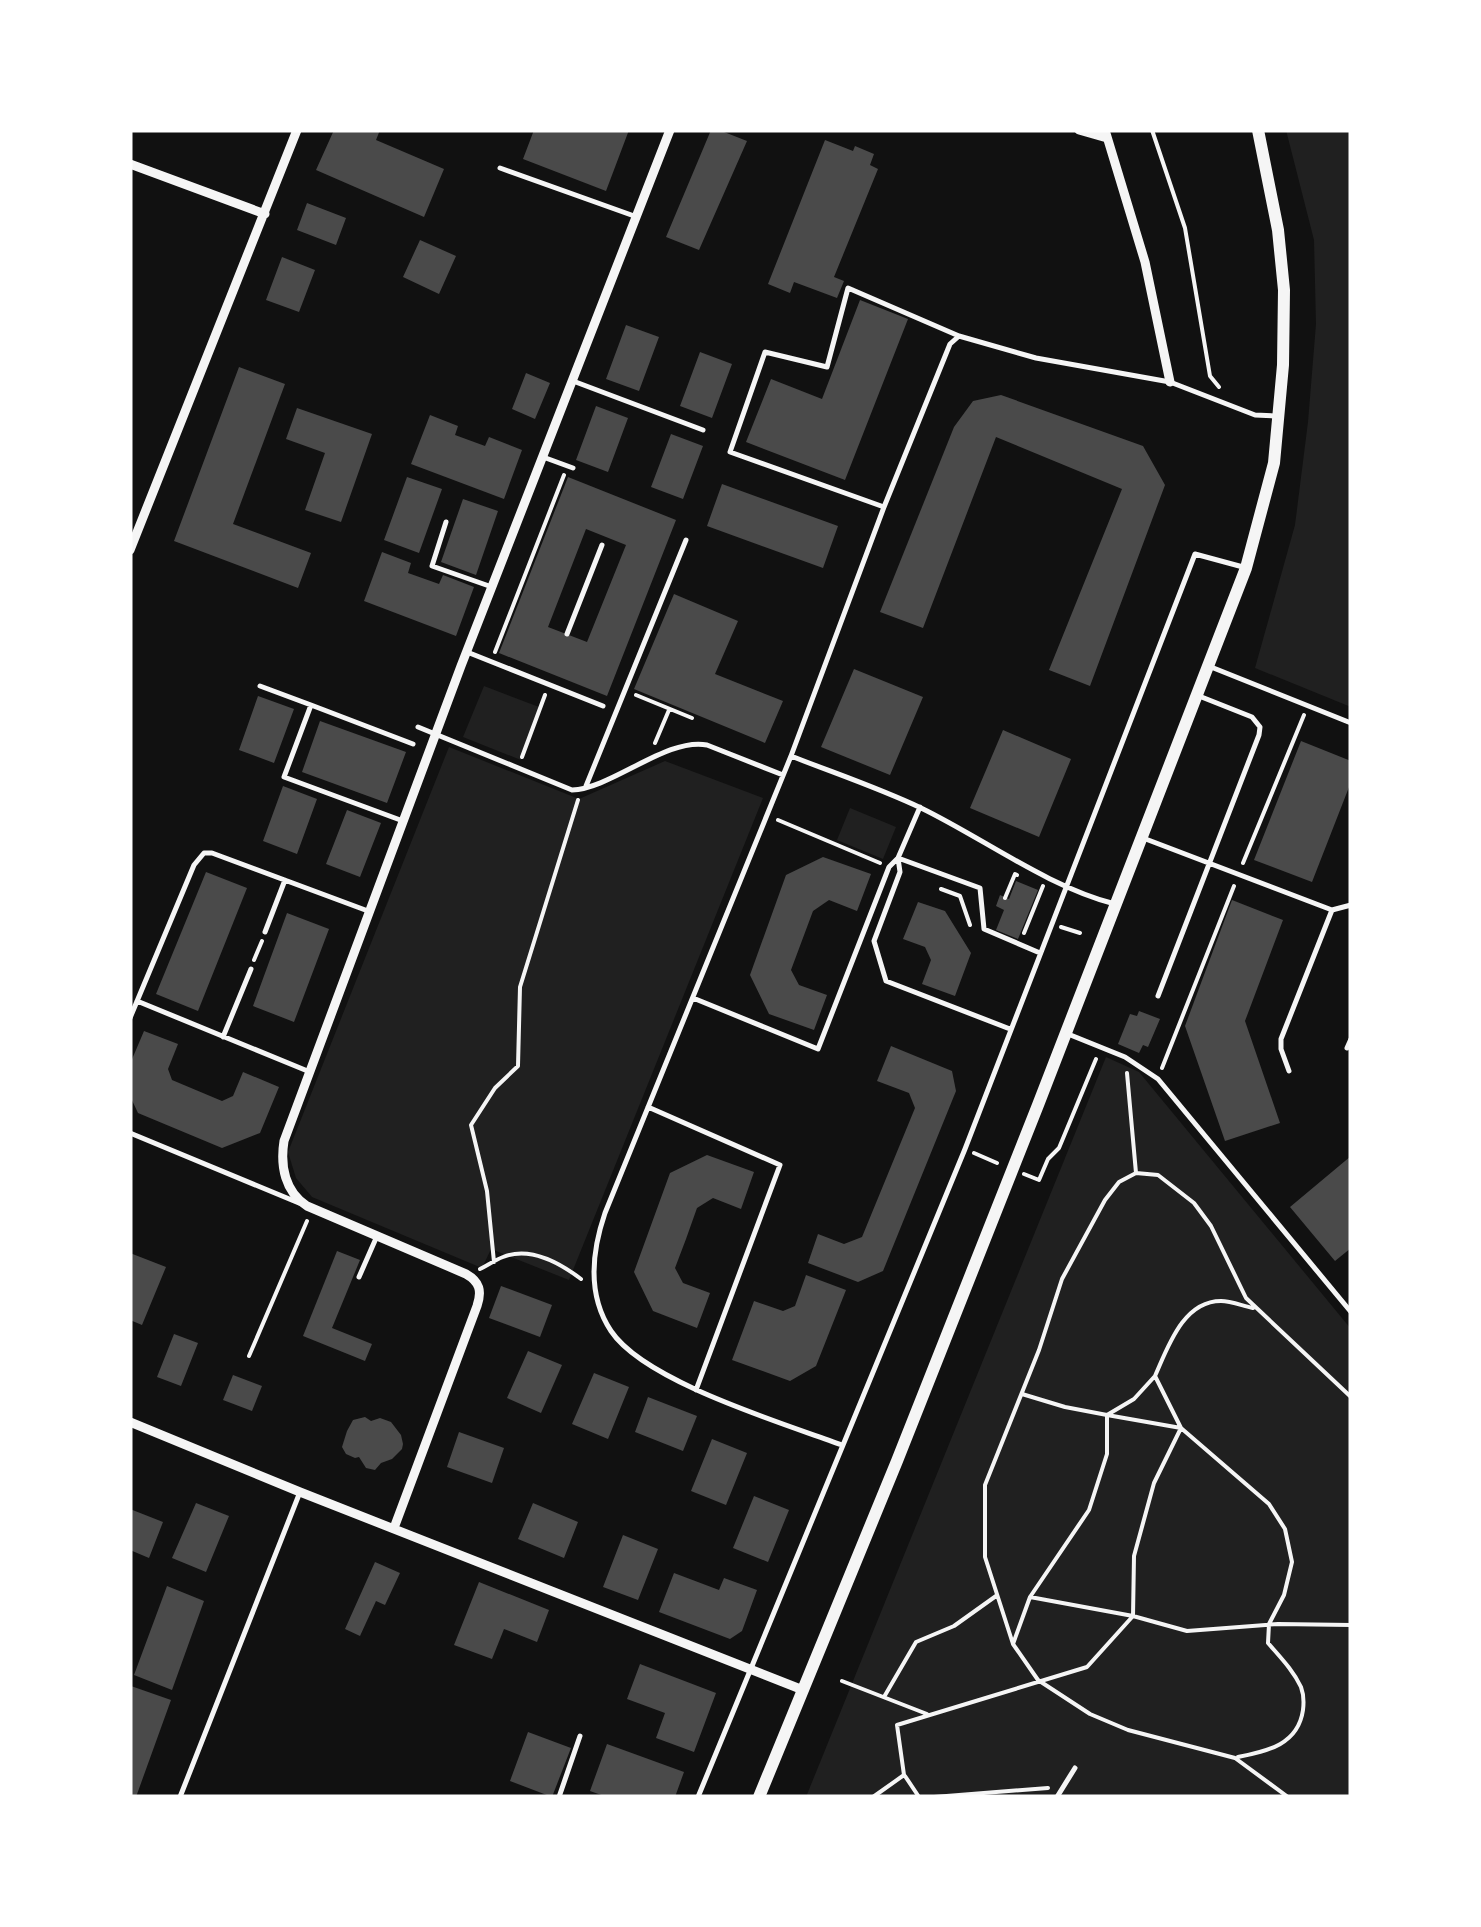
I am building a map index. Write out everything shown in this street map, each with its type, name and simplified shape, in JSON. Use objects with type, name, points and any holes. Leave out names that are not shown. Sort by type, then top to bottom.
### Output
[{"type":"main road","points":[[759,1797],[1012,1170],[1246,568],[1274,463],[1284,365],[1284,290],[1278,230],[1258,130]]},
{"type":"street","points":[[130,550],[297,130]]},
{"type":"street","points":[[394,1528],[479,1299],[479,1286],[466,1274],[308,1211],[286,1180],[284,1141],[466,652],[670,130]]},
{"type":"street","points":[[1079,130],[1106,134],[1145,262],[1170,382]]},
{"type":"street","points":[[130,164],[265,214]]},
{"type":"street","points":[[130,1422],[803,1690]]},
{"type":"lane","points":[[500,168],[637,216]]},
{"type":"lane","points":[[884,508],[730,452],[766,352],[827,367],[848,288],[959,336],[1036,358],[1170,382],[1255,415],[1280,416]]},
{"type":"lane","points":[[842,1445],[696,1390],[643,1360],[618,1340],[608,1324],[596,1292],[593,1266],[600,1228],[767,816],[777,800],[884,508],[950,344],[959,336]]},
{"type":"lane","points":[[573,381],[703,430]]},
{"type":"lane","points":[[543,457],[570,467]]},
{"type":"lane","points":[[446,522],[432,566],[492,587]]},
{"type":"lane","points":[[582,789],[686,540]]},
{"type":"lane","points":[[567,634],[602,545]]},
{"type":"lane","points":[[698,1797],[965,1149],[1194,554],[1246,568]]},
{"type":"lane","points":[[466,652],[603,706]]},
{"type":"lane","points":[[1208,666],[1351,724]]},
{"type":"lane","points":[[549,684],[552,675]]},
{"type":"lane","points":[[260,686],[412,744]]},
{"type":"lane","points":[[1158,996],[1260,736],[1260,728],[1252,717],[1197,695]]},
{"type":"lane","points":[[311,705],[284,776],[403,821]]},
{"type":"lane","points":[[418,727],[572,790],[695,742],[783,775]]},
{"type":"lane","points":[[791,756],[920,807],[1065,886],[1115,904]]},
{"type":"lane","points":[[693,998],[818,1049],[889,867],[898,858],[920,807]]},
{"type":"lane","points":[[1141,838],[1332,910],[1351,905]]},
{"type":"lane","points":[[130,1018],[201,854],[212,853],[370,912]]},
{"type":"lane","points":[[898,858],[980,888],[984,929],[1040,953]]},
{"type":"lane","points":[[898,858],[900,872],[874,941],[886,981],[1011,1029]]},
{"type":"lane","points":[[266,932],[286,880]]},
{"type":"lane","points":[[1289,1071],[1281,1039],[1332,910]]},
{"type":"lane","points":[[224,1037],[251,969]]},
{"type":"lane","points":[[137,1001],[310,1072]]},
{"type":"lane","points":[[1065,1033],[1125,1057],[1158,1079],[1351,1312]]},
{"type":"lane","points":[[1347,1048],[1351,1038]]},
{"type":"lane","points":[[648,1107],[780,1165],[696,1390]]},
{"type":"lane","points":[[130,1133],[308,1211]]},
{"type":"lane","points":[[359,1277],[377,1236]]},
{"type":"lane","points":[[180,1797],[300,1492]]},
{"type":"lane","points":[[558,1797],[580,1736]]},
{"type":"lane","points":[[1057,1797],[1074,1768]]},
{"type":"path","points":[[1152,130],[1185,228],[1210,376],[1234,407]]},
{"type":"path","points":[[491,662],[570,467]]},
{"type":"path","points":[[624,690],[692,718]]},
{"type":"path","points":[[1158,1079],[1307,706]]},
{"type":"path","points":[[520,761],[540,708]]},
{"type":"path","points":[[660,732],[670,709]]},
{"type":"path","points":[[494,1262],[487,1191],[470,1125],[495,1088],[518,1066],[520,987],[582,789]]},
{"type":"path","points":[[767,816],[889,867]]},
{"type":"path","points":[[1006,898],[1015,874],[1029,880]]},
{"type":"path","points":[[930,884],[960,896],[972,930]]},
{"type":"path","points":[[1021,942],[1044,886]]},
{"type":"path","points":[[251,969],[266,932]]},
{"type":"path","points":[[983,1157],[1039,1180],[1048,1159],[1059,1148],[1101,1047]]},
{"type":"path","points":[[1125,1057],[1136,1173]]},
{"type":"path","points":[[1288,1797],[1235,1758],[1128,1730],[1090,1714],[1038,1680],[1013,1644],[985,1557],[985,1485],[1062,1279],[1105,1200],[1119,1182],[1136,1173],[1158,1176],[1194,1203],[1212,1226],[1246,1298],[1351,1396]]},
{"type":"path","points":[[249,1356],[308,1211]]},
{"type":"path","points":[[466,1274],[510,1254],[543,1258],[573,1272],[596,1292]]},
{"type":"path","points":[[1107,1415],[1134,1399],[1155,1376],[1173,1336],[1190,1312],[1219,1300],[1257,1309]]},
{"type":"path","points":[[1155,1376],[1182,1428],[1269,1504],[1284,1529],[1292,1562],[1284,1594],[1269,1624],[1268,1643],[1291,1669],[1304,1692],[1302,1715],[1292,1738],[1266,1752],[1235,1758]]},
{"type":"path","points":[[1022,1394],[1086,1412],[1182,1428]]},
{"type":"path","points":[[1013,1644],[1030,1597],[1089,1510],[1107,1454],[1107,1415]]},
{"type":"path","points":[[919,1797],[904,1776],[897,1725],[1087,1666],[1133,1616],[1134,1556],[1154,1483],[1182,1428]]},
{"type":"path","points":[[884,1697],[916,1642],[954,1626],[996,1596]]},
{"type":"path","points":[[1030,1597],[1133,1616],[1187,1631],[1269,1624],[1351,1625]]},
{"type":"path","points":[[842,1681],[927,1714]]},
{"type":"path","points":[[873,1797],[904,1776]]},
{"type":"path","points":[[934,1797],[1064,1786]]},
{"type":"shaded area","points":[[1286,130],[1351,130],[1351,707],[1255,668],[1295,525],[1316,324],[1314,240]]},
{"type":"shaded area","points":[[484,686],[539,707],[521,760],[463,737]]},
{"type":"shaded area","points":[[449,747],[579,799],[665,761],[763,798],[569,1280],[491,1249],[482,1268],[312,1197],[296,1178],[288,1152]]},
{"type":"shaded area","points":[[850,808],[896,827],[883,859],[837,840]]},
{"type":"shaded area","points":[[1106,1057],[1139,1072],[1351,1329],[1351,1797],[806,1797]]},
{"type":"building","points":[[334,130],[380,130],[376,140],[444,169],[424,217],[316,170]]},
{"type":"building","points":[[534,130],[629,130],[606,191],[523,159]]},
{"type":"building","points":[[711,130],[747,141],[699,250],[666,237]]},
{"type":"building","points":[[825,140],[874,154],[870,165],[878,169],[834,277],[844,281],[837,298],[794,282],[790,293],[768,284]]},
{"type":"building","points":[[307,203],[346,218],[336,245],[297,230]]},
{"type":"building","points":[[420,240],[456,256],[439,294],[403,277]]},
{"type":"building","points":[[282,257],[315,270],[299,312],[266,300]]},
{"type":"building","points":[[860,300],[908,319],[845,480],[746,442],[771,379],[822,399]]},
{"type":"building","points":[[626,325],[659,337],[639,391],[606,379]]},
{"type":"building","points":[[700,352],[732,364],[712,418],[680,406]]},
{"type":"building","points":[[239,367],[285,384],[233,524],[311,553],[298,588],[174,541]]},
{"type":"building","points":[[526,373],[550,383],[535,419],[512,409]]},
{"type":"building","points":[[1001,395],[1143,446],[1165,485],[1090,686],[1049,670],[1122,489],[996,437],[923,628],[880,612],[954,427],[973,401]]},
{"type":"building","points":[[596,406],[628,418],[608,472],[576,460]]},
{"type":"building","points":[[297,408],[372,434],[341,522],[305,510],[325,453],[286,439]]},
{"type":"building","points":[[430,415],[458,426],[455,435],[485,446],[489,437],[522,450],[504,499],[411,464]]},
{"type":"building","points":[[671,434],[703,446],[683,499],[651,487]]},
{"type":"building","points":[[407,477],[442,489],[419,553],[384,540]]},
{"type":"building","points":[[568,477],[676,520],[607,696],[499,653]],"holes":[[[586,529],[626,545],[587,642],[548,627]]]},
{"type":"building","points":[[722,484],[838,526],[823,568],[707,526]]},
{"type":"building","points":[[463,499],[498,511],[476,575],[441,562]]},
{"type":"building","points":[[382,552],[411,563],[408,573],[439,584],[443,575],[474,587],[456,636],[364,601]]},
{"type":"building","points":[[674,594],[738,621],[715,674],[783,701],[765,743],[634,689]]},
{"type":"building","points":[[854,669],[923,697],[890,775],[821,747]]},
{"type":"building","points":[[258,696],[294,709],[274,763],[239,750]]},
{"type":"building","points":[[320,721],[406,752],[387,803],[302,772]]},
{"type":"building","points":[[1003,730],[1071,759],[1039,837],[970,808]]},
{"type":"building","points":[[1301,741],[1351,761],[1351,782],[1312,882],[1254,860]]},
{"type":"building","points":[[283,786],[317,799],[297,854],[263,841]]},
{"type":"building","points":[[347,810],[381,823],[360,877],[326,864]]},
{"type":"building","points":[[823,857],[871,874],[857,911],[829,900],[813,911],[791,970],[799,985],[827,995],[814,1030],[769,1014],[750,975],[786,875]]},
{"type":"building","points":[[206,872],[247,888],[198,1011],[156,994]]},
{"type":"building","points":[[1016,881],[1038,890],[1018,939],[996,930],[1004,910],[996,906],[1000,895],[1009,899]]},
{"type":"building","points":[[1232,900],[1283,920],[1245,1021],[1280,1123],[1225,1141],[1185,1026]]},
{"type":"building","points":[[918,902],[945,911],[971,953],[955,996],[922,984],[931,960],[925,947],[903,939]]},
{"type":"building","points":[[287,913],[329,929],[294,1022],[253,1006]]},
{"type":"building","points":[[1139,1011],[1160,1019],[1148,1047],[1143,1045],[1139,1053],[1118,1044],[1130,1014],[1137,1016]]},
{"type":"building","points":[[144,1031],[178,1044],[168,1069],[172,1080],[222,1101],[233,1096],[243,1072],[279,1087],[260,1133],[222,1148],[138,1113],[130,1096],[130,1064]]},
{"type":"building","points":[[891,1046],[952,1071],[956,1091],[883,1271],[858,1282],[808,1263],[818,1234],[844,1244],[862,1237],[915,1108],[909,1093],[877,1081]]},
{"type":"building","points":[[707,1155],[754,1172],[741,1209],[713,1198],[697,1208],[675,1268],[683,1283],[710,1293],[697,1328],[653,1311],[634,1272],[670,1173]]},
{"type":"building","points":[[1351,1156],[1351,1248],[1335,1261],[1290,1207]]},
{"type":"building","points":[[337,1251],[360,1260],[332,1328],[372,1344],[365,1361],[303,1336]]},
{"type":"building","points":[[130,1253],[166,1267],[142,1325],[130,1320]]},
{"type":"building","points":[[806,1275],[846,1290],[816,1366],[790,1381],[732,1360],[754,1301],[783,1311],[795,1306]]},
{"type":"building","points":[[501,1286],[552,1305],[540,1337],[489,1318]]},
{"type":"building","points":[[174,1334],[198,1343],[181,1386],[157,1377]]},
{"type":"building","points":[[528,1351],[562,1365],[541,1413],[507,1398]]},
{"type":"building","points":[[594,1373],[629,1387],[608,1439],[572,1424]]},
{"type":"building","points":[[233,1375],[262,1386],[252,1411],[223,1400]]},
{"type":"building","points":[[648,1397],[697,1416],[683,1451],[635,1432]]},
{"type":"building","points":[[365,1417],[391,1422],[403,1444],[392,1459],[375,1470],[366,1468],[359,1457],[346,1454],[342,1447],[353,1420]]},
{"type":"building","points":[[459,1432],[504,1448],[492,1483],[447,1467]]},
{"type":"building","points":[[712,1439],[747,1453],[726,1505],[691,1491]]},
{"type":"building","points":[[754,1496],[789,1510],[768,1562],[733,1548]]},
{"type":"building","points":[[196,1503],[229,1516],[206,1572],[172,1558]]},
{"type":"building","points":[[533,1503],[578,1522],[564,1558],[518,1539]]},
{"type":"building","points":[[130,1509],[163,1522],[149,1558],[130,1550]]},
{"type":"building","points":[[623,1535],[658,1549],[638,1600],[603,1587]]},
{"type":"building","points":[[375,1562],[400,1573],[385,1605],[376,1601],[360,1636],[345,1629]]},
{"type":"building","points":[[674,1573],[719,1590],[724,1578],[757,1590],[742,1631],[730,1639],[659,1612]]},
{"type":"building","points":[[479,1582],[549,1610],[537,1642],[504,1629],[492,1659],[454,1645]]},
{"type":"building","points":[[167,1586],[204,1601],[172,1690],[134,1675]]},
{"type":"building","points":[[640,1664],[716,1693],[694,1752],[656,1738],[665,1713],[627,1699]]},
{"type":"building","points":[[131,1686],[171,1700],[136,1797],[130,1797]]},
{"type":"building","points":[[528,1732],[571,1748],[552,1797],[510,1781]]},
{"type":"building","points":[[607,1744],[684,1772],[675,1797],[607,1797],[590,1791]]}]
